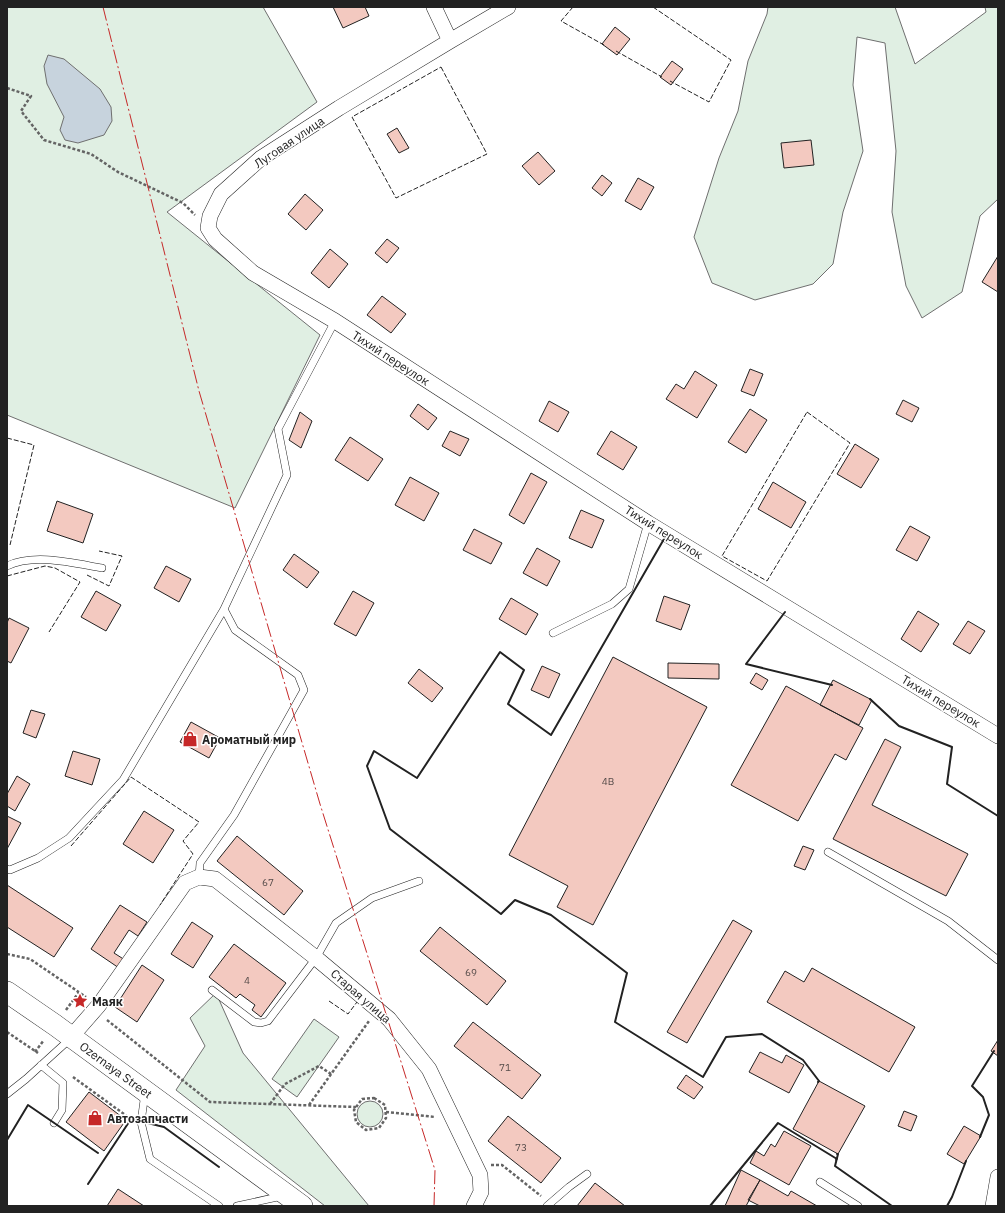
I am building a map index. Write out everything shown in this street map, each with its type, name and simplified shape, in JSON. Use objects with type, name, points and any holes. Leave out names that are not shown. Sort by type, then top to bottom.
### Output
[{"type":"main road","name":"Ozernaya Street","points":[[7,992],[71,1037],[294,1201]]},
{"type":"street","points":[[434,7],[450,41]]},
{"type":"street","name":"Луговая улица","points":[[208,228],[210,216],[220,194],[261,158],[338,108],[508,7]]},
{"type":"street","points":[[208,228],[215,239],[253,272],[334,321]]},
{"type":"street","name":"Тихий переулок","points":[[334,321],[648,523],[998,736]]},
{"type":"street","points":[[71,1037],[97,1007],[185,883],[199,877]]},
{"type":"street","name":"Старая улица","points":[[199,877],[215,879],[316,958],[389,1019],[429,1069],[480,1174],[481,1192],[474,1206]]},
{"type":"street","points":[[993,1206],[998,1177]]},
{"type":"lane","points":[[7,869],[10,870],[38,858],[69,838],[123,780],[224,609],[287,475],[278,429],[334,321]]},
{"type":"lane","points":[[553,634],[612,604],[629,589],[648,523]]},
{"type":"lane","points":[[7,566],[17,561],[55,560],[102,568]]},
{"type":"lane","points":[[199,877],[200,863],[234,815],[304,690],[298,675],[235,630],[224,609]]},
{"type":"lane","points":[[828,852],[948,921],[998,960]]},
{"type":"lane","points":[[212,990],[254,1022],[260,1023],[268,1020],[316,958],[336,923],[372,898],[419,881]]},
{"type":"lane","points":[[7,1094],[26,1079],[71,1037]]},
{"type":"lane","points":[[41,1065],[63,1083],[62,1110],[54,1123]]},
{"type":"lane","points":[[145,1091],[141,1122],[150,1159],[218,1206]]},
{"type":"lane","points":[[549,1205],[569,1187],[587,1174]]},
{"type":"lane","points":[[820,1182],[858,1206]]},
{"type":"lane","points":[[238,1206],[294,1201]]},
{"type":"path","points":[[7,88],[31,96],[21,111],[44,140],[92,154],[118,172],[184,203],[208,228]]},
{"type":"path","points":[[7,954],[30,959],[97,1007],[210,1102],[356,1107]]},
{"type":"path","points":[[309,1105],[378,1009]]},
{"type":"path","points":[[270,1104],[285,1084],[319,1066],[331,1074]]},
{"type":"path","points":[[374,1098],[385,1105],[386,1112],[386,1118],[379,1128],[366,1130],[356,1122],[354,1110],[362,1099],[374,1098]]},
{"type":"path","points":[[386,1112],[454,1120]]},
{"type":"path","points":[[475,1165],[502,1165],[549,1205]]},
{"type":"green space","points":[[7,7],[263,7],[317,102],[167,212],[320,335],[235,508],[7,415]]},
{"type":"green space","points":[[768,7],[895,7],[915,64],[986,12],[985,7],[998,7],[998,199],[980,216],[962,292],[922,318],[906,286],[892,212],[896,151],[885,43],[857,37],[853,85],[863,151],[843,212],[833,264],[813,284],[755,300],[712,283],[694,237],[719,158],[738,111],[748,61],[767,14]]},
{"type":"green space","points":[[216,993],[243,1053],[369,1206],[325,1206],[176,1090],[205,1046],[190,1018]]},
{"type":"green space","points":[[314,1019],[339,1037],[297,1097],[272,1079]]},
{"type":"green space","points":[[370,1101],[379,1105],[383,1114],[379,1123],[370,1127],[361,1123],[357,1114],[361,1105]]},
{"type":"shaded area","points":[[48,55],[64,59],[100,89],[111,107],[112,121],[104,135],[78,143],[65,140],[60,130],[64,117],[47,84],[44,66]]},
{"type":"building","points":[[333,7],[365,7],[369,16],[343,28]]},
{"type":"building","points":[[615,27],[630,39],[617,55],[602,44]]},
{"type":"building","points":[[672,61],[683,69],[671,85],[660,77]]},
{"type":"building","points":[[397,128],[409,148],[399,153],[387,134]]},
{"type":"building","points":[[811,140],[814,165],[784,168],[781,143]]},
{"type":"building","points":[[538,152],[555,171],[539,185],[522,166]]},
{"type":"building","points":[[602,175],[612,183],[602,196],[592,188]]},
{"type":"building","points":[[638,178],[654,187],[641,210],[625,201]]},
{"type":"building","points":[[305,194],[323,210],[306,230],[288,214]]},
{"type":"building","points":[[387,239],[399,248],[387,263],[375,253]]},
{"type":"building","points":[[330,249],[348,264],[329,288],[311,273]]},
{"type":"building","points":[[998,256],[998,292],[982,282]]},
{"type":"building","points":[[382,296],[406,314],[391,333],[367,315]]},
{"type":"building","points":[[750,369],[763,374],[754,396],[741,391]]},
{"type":"building","points":[[695,371],[717,385],[697,418],[666,399],[676,384],[684,389]]},
{"type":"building","points":[[903,400],[919,408],[912,422],[896,414]]},
{"type":"building","points":[[549,401],[569,412],[558,432],[539,421]]},
{"type":"building","points":[[418,404],[437,418],[428,430],[410,416]]},
{"type":"building","points":[[750,409],[767,420],[746,453],[728,442]]},
{"type":"building","points":[[300,412],[312,421],[301,448],[289,440]]},
{"type":"building","points":[[450,431],[469,439],[460,456],[442,446]]},
{"type":"building","points":[[611,431],[637,447],[623,470],[597,454]]},
{"type":"building","points":[[350,437],[383,459],[368,481],[335,460]]},
{"type":"building","points":[[855,444],[879,459],[861,488],[837,474]]},
{"type":"building","points":[[531,473],[547,482],[524,524],[509,515]]},
{"type":"building","points":[[410,477],[439,493],[424,521],[395,505]]},
{"type":"building","points":[[773,482],[806,502],[791,528],[758,509]]},
{"type":"building","points":[[57,501],[93,514],[83,543],[47,531]]},
{"type":"building","points":[[581,510],[604,520],[592,548],[569,538]]},
{"type":"building","points":[[910,526],[930,537],[917,561],[896,550]]},
{"type":"building","points":[[474,529],[502,543],[491,564],[463,550]]},
{"type":"building","points":[[537,548],[560,561],[547,586],[523,573]]},
{"type":"building","points":[[294,554],[319,572],[307,588],[283,570]]},
{"type":"building","points":[[166,566],[191,579],[179,602],[154,588]]},
{"type":"building","points":[[96,591],[121,605],[106,631],[81,617]]},
{"type":"building","points":[[353,591],[374,603],[356,636],[334,624]]},
{"type":"building","points":[[664,596],[690,605],[681,630],[656,621]]},
{"type":"building","points":[[511,598],[538,614],[526,635],[499,619]]},
{"type":"building","points":[[918,611],[939,624],[921,652],[901,639]]},
{"type":"building","points":[[9,618],[29,628],[11,663],[7,661],[7,623]]},
{"type":"building","points":[[968,621],[985,631],[970,654],[953,644]]},
{"type":"building","points":[[613,657],[707,707],[593,925],[557,907],[568,886],[509,855]]},
{"type":"building","points":[[668,663],[719,664],[719,679],[668,678]]},
{"type":"building","points":[[542,666],[560,674],[549,698],[531,690]]},
{"type":"building","points":[[419,669],[443,688],[432,702],[408,683]]},
{"type":"building","points":[[756,673],[768,680],[762,690],[750,683]]},
{"type":"building","points":[[833,680],[872,700],[859,725],[820,705]]},
{"type":"building","points":[[786,686],[863,728],[846,760],[835,754],[798,821],[731,785]]},
{"type":"building","points":[[31,710],[45,714],[36,738],[23,733]]},
{"type":"building","points":[[191,722],[220,738],[209,758],[180,742]]},
{"type":"building","points":[[885,739],[901,747],[872,805],[968,854],[946,896],[833,839]]},
{"type":"building","points":[[73,751],[100,759],[92,785],[65,776]]},
{"type":"building","points":[[17,776],[30,784],[15,811],[7,806],[7,794]]},
{"type":"building","points":[[144,811],[174,830],[153,863],[123,844]]},
{"type":"building","points":[[7,816],[21,823],[7,849]]},
{"type":"building","points":[[237,836],[303,891],[284,915],[217,861]]},
{"type":"building","points":[[803,846],[814,850],[805,870],[794,866]]},
{"type":"building","points":[[7,885],[73,928],[54,957],[7,927]]},
{"type":"building","points":[[120,905],[147,922],[138,936],[129,930],[114,953],[125,960],[119,968],[91,949]]},
{"type":"building","points":[[733,920],[752,931],[687,1043],[667,1032]]},
{"type":"building","points":[[192,922],[213,936],[193,968],[171,954]]},
{"type":"building","points":[[440,927],[506,981],[487,1005],[420,951]]},
{"type":"building","points":[[234,944],[286,983],[261,1017],[252,1010],[255,1005],[240,994],[236,998],[209,977]]},
{"type":"building","points":[[142,965],[164,980],[137,1022],[115,1007]]},
{"type":"building","points":[[812,968],[915,1027],[889,1072],[767,1002],[785,971],[804,982]]},
{"type":"building","points":[[473,1022],[541,1075],[522,1099],[454,1046]]},
{"type":"building","points":[[998,1040],[998,1056],[991,1051]]},
{"type":"building","points":[[760,1052],[782,1063],[786,1055],[804,1065],[789,1093],[749,1072]]},
{"type":"building","points":[[686,1075],[703,1087],[694,1099],[677,1088]]},
{"type":"building","points":[[819,1081],[865,1106],[838,1154],[793,1129]]},
{"type":"building","points":[[89,1092],[126,1120],[104,1151],[66,1122]]},
{"type":"building","points":[[904,1111],[917,1116],[911,1131],[898,1126]]},
{"type":"building","points":[[508,1116],[561,1158],[541,1183],[488,1141]]},
{"type":"building","points":[[964,1126],[981,1136],[964,1164],[947,1154]]},
{"type":"building","points":[[784,1131],[811,1146],[789,1185],[750,1163],[756,1151],[764,1156],[771,1144],[775,1147]]},
{"type":"building","points":[[741,1170],[760,1180],[746,1206],[725,1206]]},
{"type":"building","points":[[760,1180],[788,1196],[791,1191],[817,1206],[760,1206],[748,1200]]},
{"type":"building","points":[[595,1183],[625,1206],[577,1206]]},
{"type":"building","points":[[118,1189],[144,1206],[107,1206]]},
{"type":"fence","points":[[573,7],[561,21],[604,45]]},
{"type":"fence","points":[[653,7],[731,60],[709,102],[670,81]]},
{"type":"fence","points":[[616,51],[662,77]]},
{"type":"fence","points":[[441,67],[487,154],[396,198],[352,117],[441,67]]},
{"type":"fence","points":[[807,412],[850,443],[767,581],[722,556],[807,412]]},
{"type":"fence","points":[[7,438],[34,445],[10,545]]},
{"type":"fence","points":[[87,575],[109,586],[122,556],[99,551]]},
{"type":"fence","points":[[7,576],[45,566],[55,568],[80,582],[49,632]]},
{"type":"fence","points":[[71,846],[131,777],[199,822],[183,841],[193,854],[160,905]]},
{"type":"fence","points":[[329,1001],[348,1014],[357,1002]]},
{"type":"wall","points":[[665,539],[551,735],[508,704],[524,670],[500,652],[417,778],[374,751],[367,766],[390,829],[501,914],[515,900],[551,915],[627,973],[615,1022],[703,1077],[726,1037],[762,1034],[803,1060],[819,1081],[818,1082]]},
{"type":"wall","points":[[785,612],[746,664],[832,685]]},
{"type":"wall","points":[[870,699],[899,726],[952,747],[947,784],[998,816]]},
{"type":"wall","points":[[980,1137],[989,1115],[983,1097],[972,1086],[994,1051]]},
{"type":"wall","points":[[7,1140],[28,1105],[98,1153]]},
{"type":"wall","points":[[88,1184],[131,1119],[164,1127],[219,1167]]},
{"type":"wall","points":[[710,1206],[778,1123],[837,1159],[836,1160]]},
{"type":"wall","points":[[837,1154],[835,1166],[892,1206]]},
{"type":"wall","points":[[947,1206],[966,1161]]},
{"type":"power","points":[[103,7],[199,391],[320,804],[435,1170],[434,1206]]},
{"type":"place","name":"Ароматный мир","points":[[190,739]]},
{"type":"place","name":"Маяк","points":[[80,1001]]},
{"type":"place","name":"Автозапчасти","points":[[95,1118]]}]
